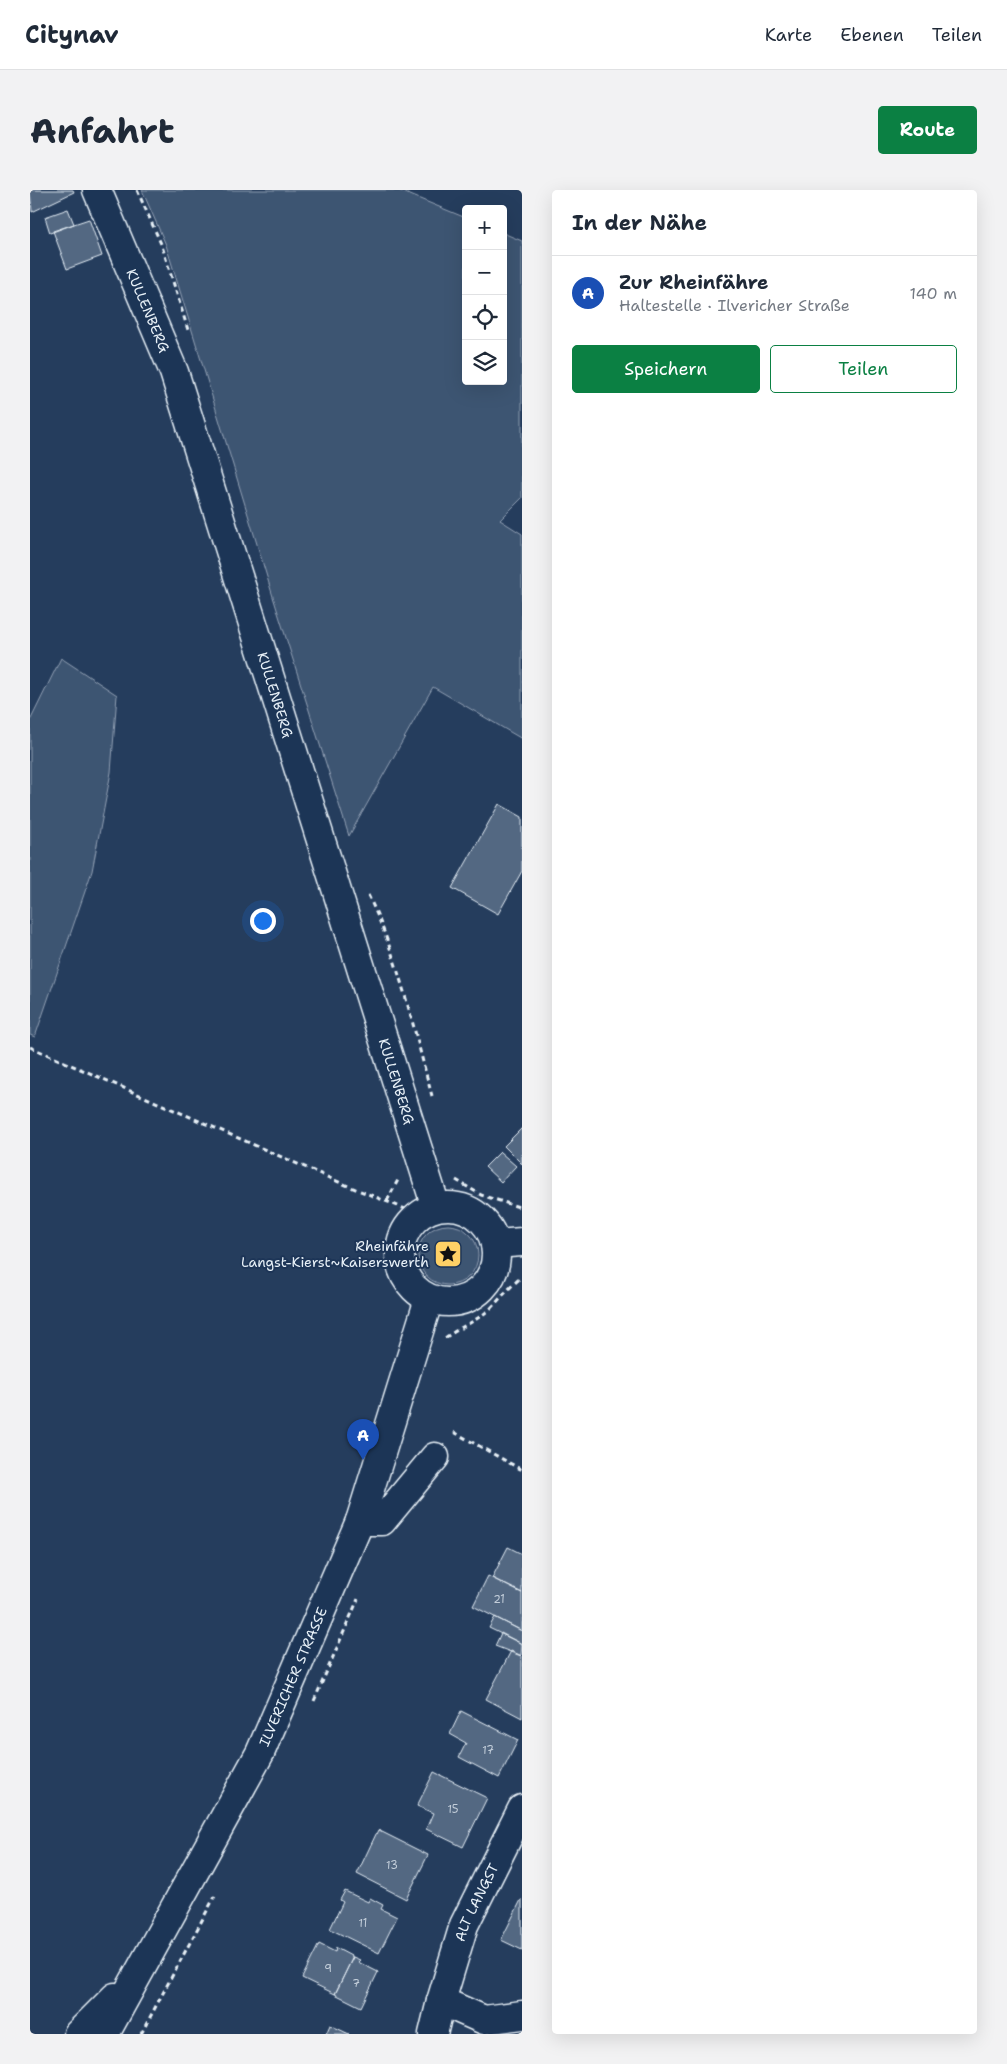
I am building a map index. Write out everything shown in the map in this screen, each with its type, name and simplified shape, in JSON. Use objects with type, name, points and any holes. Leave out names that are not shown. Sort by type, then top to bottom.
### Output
[{"type":"street","name":"KULLENBERG","points":[[97,190],[174,372],[428,1211]]},
{"type":"street","points":[[456,1206],[469,1210],[483,1220],[491,1232],[509,1243],[481,1289],[457,1301],[429,1298],[409,1282],[402,1270],[401,1243],[407,1228],[428,1211],[456,1206]]},
{"type":"street","name":"ILVERICHER STRASSE","points":[[105,2034],[260,1753],[360,1521],[429,1298]]},
{"type":"street","points":[[360,1521],[382,1521],[435,1457]]},
{"type":"street","name":"ALT LANGST","points":[[433,2034],[441,2000],[464,1925],[522,1809]]},
{"type":"street","points":[[78,2034],[96,2018],[139,1970]]},
{"type":"street","points":[[441,2000],[484,2020],[522,2015]]},
{"type":"path","points":[[30,1047],[428,1211]]},
{"type":"path","points":[[454,1432],[522,1470]]},
{"type":"shaded area","points":[[142,190],[398,190],[462,216],[462,385],[507,385],[507,235],[522,241],[522,498],[500,520],[522,534],[522,739],[433,687],[349,836],[274,600],[166,245]]},
{"type":"shaded area","points":[[61,658],[117,695],[111,772],[92,871],[35,1037],[30,1035],[30,721]]},
{"type":"shaded area","points":[[442,1225],[454,1225],[465,1230],[473,1238],[478,1249],[476,1267],[465,1280],[454,1285],[442,1285],[431,1280],[423,1272],[418,1261],[418,1249],[423,1238],[431,1230]]},
{"type":"building","points":[[30,190],[73,190],[74,192],[32,212]]},
{"type":"building","points":[[68,209],[74,224],[50,233],[45,217]]},
{"type":"building","points":[[89,219],[102,256],[67,269],[53,231]]},
{"type":"building","points":[[499,804],[522,817],[522,871],[498,914],[452,888]]},
{"type":"building","points":[[522,1128],[522,1164],[504,1146]]},
{"type":"building","points":[[500,1152],[516,1166],[501,1182],[485,1167]]},
{"type":"building","points":[[508,1547],[522,1554],[522,1593],[492,1578]]},
{"type":"building","points":[[488,1576],[522,1593],[522,1631],[473,1606]]},
{"type":"building","points":[[495,1617],[522,1631],[522,1644],[489,1628]]},
{"type":"building","points":[[501,1633],[522,1644],[521,1656],[495,1646]]},
{"type":"building","points":[[511,1651],[522,1656],[522,1718],[486,1699]]},
{"type":"building","points":[[461,1711],[518,1740],[499,1778],[459,1757],[466,1743],[450,1734]]},
{"type":"building","points":[[434,1772],[487,1798],[463,1847],[426,1829],[433,1813],[417,1806]]},
{"type":"building","points":[[378,1830],[428,1855],[406,1899],[357,1874]]},
{"type":"building","points":[[345,1891],[368,1902],[370,1898],[383,1905],[381,1909],[397,1917],[379,1953],[330,1929],[343,1902],[340,1900]]},
{"type":"building","points":[[522,1900],[522,1950],[501,1940]]},
{"type":"building","points":[[319,1944],[335,1952],[336,1948],[353,1957],[335,1994],[302,1978]]},
{"type":"building","points":[[353,1957],[360,1960],[358,1962],[378,1972],[361,2007],[335,1994]]},
{"type":"building","points":[[330,2025],[349,2034],[326,2034]]},
{"type":"place","name":"Rheinfähre Langst-Kierst~Kaiserswerth","points":[[448,1254]]},
{"type":"place","name":"Zur Rheinfähre","points":[[363,1460]]}]
